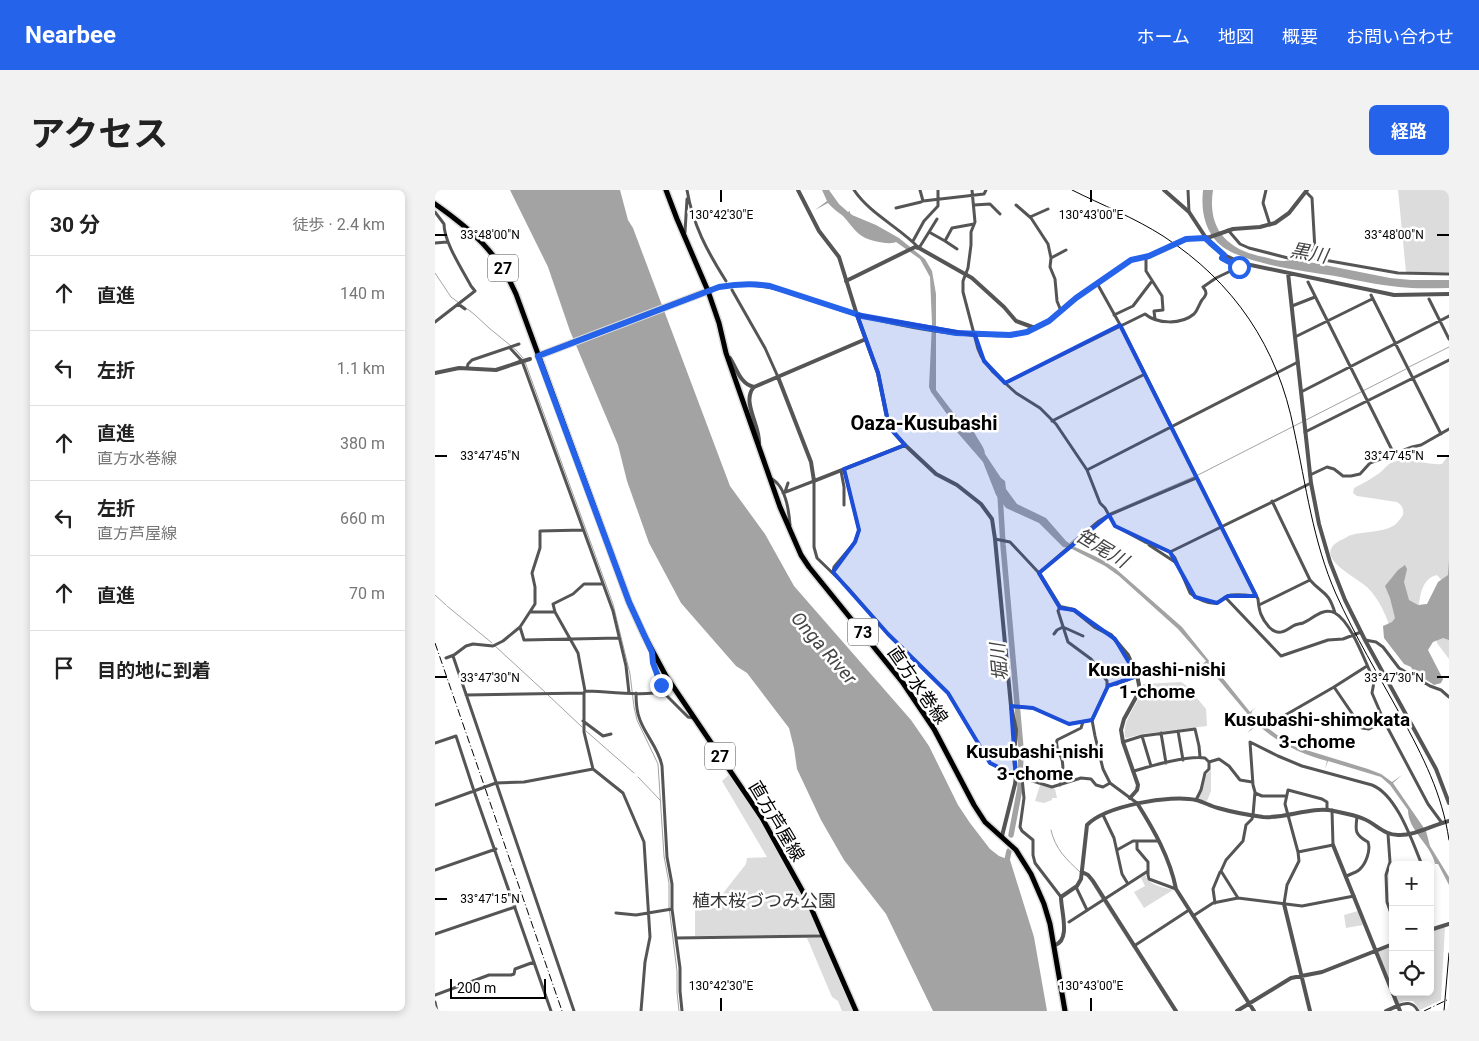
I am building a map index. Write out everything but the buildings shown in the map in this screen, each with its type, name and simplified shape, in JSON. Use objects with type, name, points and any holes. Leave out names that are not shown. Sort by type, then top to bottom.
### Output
[{"type":"main road","name":"直方水巻線","points":[[667,190],[719,324],[726,353],[789,528],[809,567],[903,683],[934,729],[985,822],[1016,850],[1031,874],[1045,904],[1055,945],[1065,1011]]},
{"type":"main road","name":"直方芦屋線","points":[[435,204],[482,242],[497,259],[508,276],[539,355],[629,602],[652,652],[666,676],[762,818],[801,889],[824,936],[856,1011]]},
{"type":"main road","points":[[539,355],[707,292]]},
{"type":"street","points":[[687,190],[691,214],[711,259],[726,281]]},
{"type":"street","points":[[798,190],[819,231],[839,257],[878,373],[889,428],[936,474],[957,485],[981,504],[991,519],[996,539],[1016,730],[1014,758],[1024,798],[1020,827],[1033,840],[1035,863],[1061,897],[1064,923],[1063,940],[1055,945]]},
{"type":"street","points":[[854,190],[867,205],[913,241],[917,247],[972,278],[1017,321],[1035,328]]},
{"type":"street","points":[[921,190],[923,200]]},
{"type":"street","points":[[913,241],[924,221],[938,206],[938,190]]},
{"type":"street","points":[[955,190],[956,196]]},
{"type":"street","points":[[972,190],[975,205],[975,224],[971,232],[970,253],[963,281],[963,292],[973,335],[984,361],[1005,383],[1023,398],[1040,408],[1052,420],[1087,470],[1100,503],[1115,526],[1145,542],[1178,564]]},
{"type":"street","points":[[896,208],[923,200],[984,194],[986,190]]},
{"type":"street","points":[[1163,190],[1189,212],[1205,238],[1224,255],[1241,263],[1394,295],[1449,294]]},
{"type":"street","points":[[1189,190],[1189,212]]},
{"type":"street","points":[[1265,190],[1263,203],[1270,225]]},
{"type":"street","points":[[707,292],[734,284],[758,284],[859,315],[973,335],[1010,335],[1027,332],[1049,321],[1076,298],[1098,285],[1131,260],[1146,256],[1186,239],[1205,238],[1227,231],[1270,225],[1283,219],[1306,191],[1312,198],[1315,250],[1298,250],[1288,258]]},
{"type":"street","points":[[685,236],[684,227],[688,196]]},
{"type":"street","points":[[975,205],[991,204],[1000,214]]},
{"type":"street","points":[[1016,205],[1030,216],[1047,244],[1051,258],[1050,268],[1055,279],[1057,301],[1061,311]]},
{"type":"street","points":[[1030,216],[1048,209]]},
{"type":"street","points":[[435,212],[444,224],[447,242],[475,291],[435,322]]},
{"type":"street","points":[[846,280],[917,247],[937,219]]},
{"type":"street","points":[[945,241],[952,228],[975,224]]},
{"type":"street","points":[[1227,231],[1240,244],[1249,248],[1288,258],[1307,257],[1398,273],[1449,274]]},
{"type":"street","points":[[929,232],[957,249]]},
{"type":"street","points":[[435,243],[447,242]]},
{"type":"street","points":[[1051,258],[1066,250]]},
{"type":"street","points":[[1005,383],[1145,314],[1155,320],[1176,321],[1192,315],[1206,296],[1203,286],[1239,267],[1222,258],[1224,255]]},
{"type":"street","points":[[1146,256],[1146,271],[1162,296],[1163,310],[1154,311],[1155,320]]},
{"type":"street","points":[[1288,273],[1311,483],[1319,524],[1330,562],[1345,600],[1431,759],[1449,803]]},
{"type":"street","points":[[1114,315],[1133,306],[1152,281]]},
{"type":"street","points":[[1308,282],[1394,454]]},
{"type":"street","points":[[1098,285],[1145,374],[1256,596],[1259,612],[1264,621],[1275,632],[1281,633],[1309,620],[1313,616],[1327,612],[1335,613],[1344,620],[1374,682],[1372,693],[1384,721],[1428,804],[1441,824]]},
{"type":"street","points":[[732,290],[765,348],[811,462],[815,481],[813,518],[815,553],[887,634],[948,693],[990,763],[1019,777],[1052,787],[1081,778],[1091,779],[1103,787],[1110,783]]},
{"type":"street","points":[[1292,306],[1315,297]]},
{"type":"street","points":[[1295,337],[1371,297],[1441,434]]},
{"type":"street","points":[[1429,299],[1449,339]]},
{"type":"street","points":[[459,303],[465,309]]},
{"type":"street","points":[[1301,392],[1449,316]]},
{"type":"street","points":[[759,443],[759,435],[748,398],[754,387],[866,339]]},
{"type":"street","points":[[467,368],[472,360],[519,344]]},
{"type":"street","points":[[510,348],[522,361],[613,611],[640,720],[658,753],[662,766],[667,857],[672,884],[672,909],[682,1011]]},
{"type":"street","points":[[726,353],[742,381],[754,387]]},
{"type":"street","points":[[435,373],[451,368],[496,370],[539,355]]},
{"type":"street","points":[[1305,432],[1449,360]]},
{"type":"street","points":[[1087,470],[1298,362]]},
{"type":"street","points":[[1052,420],[1145,374]]},
{"type":"street","points":[[1310,475],[1327,466],[1343,476],[1351,476],[1363,472],[1370,464],[1421,445],[1449,429]]},
{"type":"street","points":[[784,493],[905,445]]},
{"type":"street","points":[[843,470],[844,505]]},
{"type":"street","points":[[833,572],[834,567],[855,542],[859,530],[843,470]]},
{"type":"street","points":[[1039,573],[1091,527],[1109,515],[1196,478]]},
{"type":"street","points":[[771,480],[775,481],[784,493],[789,512],[789,528]]},
{"type":"street","points":[[784,493],[788,483]]},
{"type":"street","points":[[1170,552],[1311,483]]},
{"type":"street","points":[[1272,501],[1310,580],[1328,595],[1335,613]]},
{"type":"street","points":[[446,658],[473,644],[493,646],[510,637],[520,627],[535,604],[535,587],[531,573],[540,548],[540,531],[583,530]]},
{"type":"street","points":[[996,539],[1010,542],[1039,573],[1060,607],[1074,610],[1095,627],[1111,635],[1127,655],[1137,676],[1140,690],[1122,723],[1121,730],[1138,788],[1130,798]]},
{"type":"street","points":[[1145,542],[1170,552],[1178,564],[1190,593],[1195,596],[1208,602],[1217,603],[1225,597],[1237,594],[1256,596]]},
{"type":"street","points":[[1259,605],[1310,580]]},
{"type":"street","points":[[603,584],[581,586],[573,594],[553,604],[555,612],[579,653],[585,692],[584,732],[593,769],[623,793],[640,830],[646,853],[650,937],[645,962],[641,1011]]},
{"type":"street","points":[[1225,597],[1281,656],[1328,640],[1343,639],[1361,632]]},
{"type":"street","points":[[1060,607],[1058,611],[1068,642],[1091,660],[1103,674],[1108,685],[1092,720],[1103,769],[1110,783],[1137,803],[1159,842],[1173,873],[1176,889],[1254,1011]]},
{"type":"street","points":[[531,612],[555,612]]},
{"type":"street","points":[[520,627],[524,640],[619,638]]},
{"type":"street","points":[[1054,634],[1063,627],[1083,636]]},
{"type":"street","points":[[1365,640],[1376,642],[1383,647],[1399,668],[1441,690],[1449,697]]},
{"type":"street","points":[[652,652],[653,663],[662,691],[689,716],[694,718]]},
{"type":"street","points":[[453,656],[574,1011]]},
{"type":"street","points":[[1282,717],[1367,666]]},
{"type":"street","points":[[1108,685],[1117,684],[1137,676]]},
{"type":"street","points":[[1334,687],[1361,728],[1369,729],[1384,721]]},
{"type":"street","points":[[466,695],[585,692],[658,693],[662,691]]},
{"type":"street","points":[[1012,706],[1033,708],[1069,724],[1092,720]]},
{"type":"street","points":[[583,721],[603,736],[611,734]]},
{"type":"street","points":[[1060,785],[1063,769],[1057,749],[1057,740],[1081,728],[1083,722]]},
{"type":"street","points":[[1123,742],[1142,736],[1195,729],[1200,757]]},
{"type":"street","points":[[1178,731],[1183,760]]},
{"type":"street","points":[[1161,733],[1166,763]]},
{"type":"street","points":[[435,743],[457,736],[474,791],[496,849],[551,1011]]},
{"type":"street","points":[[1142,736],[1151,766]]},
{"type":"street","points":[[1215,903],[1213,889],[1226,860],[1243,841],[1246,825],[1253,815],[1255,793],[1252,782],[1250,742],[1302,766],[1377,786],[1391,801],[1410,833],[1420,861]]},
{"type":"street","points":[[1134,771],[1166,763],[1200,757],[1205,758],[1209,762],[1209,769],[1205,773],[1201,790],[1196,800]]},
{"type":"street","points":[[1209,762],[1219,759],[1223,764],[1229,766],[1240,780],[1252,782]]},
{"type":"street","points":[[435,805],[496,783],[531,781],[593,769]]},
{"type":"street","points":[[1002,836],[1019,777]]},
{"type":"street","points":[[1310,1011],[1284,904],[1287,885],[1299,861],[1285,804],[1288,790],[1310,795],[1327,802],[1330,810],[1333,844],[1366,922],[1375,951],[1400,1011]]},
{"type":"street","points":[[1255,793],[1262,796],[1286,796]]},
{"type":"street","points":[[1061,897],[1076,887],[1082,872],[1085,829],[1091,821],[1137,803],[1167,799],[1196,800],[1218,808],[1264,817],[1330,810],[1357,817],[1370,822],[1388,834],[1396,835],[1410,833],[1449,821]]},
{"type":"street","points":[[1103,815],[1114,838],[1122,874],[1128,884]]},
{"type":"street","points":[[1347,876],[1359,870],[1367,858],[1369,847],[1368,842],[1359,837],[1355,829],[1357,817]]},
{"type":"street","points":[[1388,834],[1390,862],[1386,875],[1389,908]]},
{"type":"street","points":[[1117,850],[1133,841],[1159,842]]},
{"type":"street","points":[[1137,841],[1137,849],[1147,860],[1148,877],[1152,881],[1176,889]]},
{"type":"street","points":[[1298,852],[1333,844]]},
{"type":"street","points":[[435,870],[496,849]]},
{"type":"street","points":[[1069,922],[1149,871]]},
{"type":"street","points":[[1221,871],[1238,898]]},
{"type":"street","points":[[1082,872],[1093,881],[1103,900],[1176,1011]]},
{"type":"street","points":[[1076,887],[1087,910]]},
{"type":"street","points":[[1193,916],[1215,903],[1238,898],[1309,905],[1354,896]]},
{"type":"street","points":[[435,934],[515,907]]},
{"type":"street","points":[[616,913],[636,914],[672,909]]},
{"type":"street","points":[[1134,946],[1189,910]]},
{"type":"street","points":[[1434,929],[1449,924]]},
{"type":"street","points":[[676,938],[824,936]]},
{"type":"street","points":[[1237,1011],[1285,981],[1302,975],[1322,972],[1389,946]]},
{"type":"street","points":[[435,995],[489,976],[511,975],[514,974],[515,969],[535,962]]},
{"type":"street","points":[[435,1002],[437,1011]]},
{"type":"street","points":[[1386,1011],[1409,1003],[1414,1004],[1418,1011]]},
{"type":"highlighted area","points":[[857,315],[975,335],[984,361],[1005,383],[1120,325],[1256,596],[1228,596],[1217,603],[1195,597],[1170,552],[1115,526],[1109,515],[1039,573],[1060,608],[1074,610],[1115,639],[1137,676],[1108,686],[1092,720],[1069,724],[1033,708],[1011,706],[1016,776],[990,763],[948,693],[888,634],[833,572],[855,542],[859,530],[844,469],[905,445],[889,427],[878,373]]},
{"type":"green space","points":[[1398,190],[1449,190],[1449,272],[1406,272]]},
{"type":"green space","points":[[1449,455],[1449,608],[1443,582],[1437,575],[1431,577],[1421,592],[1417,616],[1392,634],[1376,597],[1367,587],[1345,572],[1332,559],[1330,553],[1333,546],[1341,540],[1356,534],[1388,528],[1396,524],[1403,515],[1402,507],[1397,502],[1357,496],[1353,493],[1354,488],[1372,478],[1392,462],[1414,461],[1442,464]]},
{"type":"green space","points":[[1449,629],[1449,659],[1437,643],[1436,637]]},
{"type":"green space","points":[[1181,682],[1187,686],[1206,709],[1207,726],[1125,737],[1126,723],[1142,691],[1143,684]]},
{"type":"green space","points":[[1211,770],[1211,791],[1207,801],[1198,799],[1206,775]]},
{"type":"green space","name":"植木桜づつみ公園","points":[[730,774],[755,812],[788,870],[819,930],[817,935],[695,936],[695,909],[718,908],[724,892],[746,864],[747,858],[767,857],[722,781]]},
{"type":"green space","points":[[1040,785],[1055,789],[1057,798],[1052,798],[1052,800],[1044,803],[1035,801]]},
{"type":"green space","points":[[1145,875],[1153,884],[1173,890],[1144,908],[1134,892],[1145,886],[1141,878]]},
{"type":"green space","points":[[1358,911],[1363,925],[1346,928],[1344,915]]},
{"type":"green space","points":[[1445,927],[1441,1000],[1420,1010],[1413,1001],[1399,1003],[1396,996],[1434,996],[1434,931]]},
{"type":"green space","name":"植木桜づつみ公園","points":[[807,938],[821,938],[825,942],[853,1011],[842,1011],[838,1001],[832,997]]},
{"type":"green space","points":[[1389,948],[1389,978],[1378,952]]},
{"type":"water","name":"Onga River","points":[[510,190],[620,190],[628,220],[633,228],[730,486],[765,534],[794,586],[911,720],[929,746],[958,805],[970,823],[990,849],[999,856],[1010,860],[1034,937],[1047,1011],[933,1011],[886,914],[844,860],[821,820],[797,769],[789,728],[747,673],[736,666],[681,603],[649,543],[627,481],[618,445],[570,331],[548,267]]},
{"type":"water","points":[[822,190],[829,190],[839,204],[848,212],[850,211],[852,215],[876,225],[899,238],[925,259],[932,271],[936,294],[936,390],[962,424],[973,428],[985,454],[1005,481],[1006,489],[1017,504],[1046,518],[1066,541],[1073,546],[1101,559],[1116,569],[1182,627],[1250,712],[1256,707],[1251,715],[1290,745],[1368,769],[1381,774],[1392,782],[1402,775],[1393,783],[1426,831],[1430,846],[1449,877],[1449,885],[1438,864],[1435,864],[1429,850],[1415,831],[1409,818],[1408,810],[1390,785],[1381,777],[1328,761],[1325,769],[1327,761],[1290,747],[1258,725],[1247,733],[1256,724],[1213,673],[1207,663],[1196,670],[1206,661],[1178,629],[1119,576],[1105,566],[1070,548],[1063,547],[1039,523],[1006,508],[996,495],[983,462],[957,432],[929,387],[932,324],[930,277],[920,259],[896,242],[879,242],[863,237],[828,203],[815,210],[827,201]]},
{"type":"water","points":[[1203,190],[1213,190],[1213,216],[1222,236],[1230,243],[1251,254],[1279,261],[1294,259],[1390,278],[1449,280],[1449,288],[1412,288],[1383,285],[1273,266],[1241,256],[1218,243],[1209,231],[1203,212]]},
{"type":"water","points":[[1449,560],[1449,640],[1443,638],[1433,642],[1428,650],[1443,679],[1441,683],[1434,685],[1413,671],[1411,667],[1404,664],[1384,638],[1383,626],[1392,622],[1395,618],[1385,586],[1398,570],[1405,565],[1407,569],[1404,582],[1409,600],[1418,605],[1427,604],[1438,582],[1448,575]]},
{"type":"waterway","points":[[435,273],[451,297],[474,314],[523,358]]},
{"type":"waterway","points":[[1409,367],[1449,347]]},
{"type":"waterway","points":[[525,362],[613,604],[630,674],[637,720],[658,764],[664,856],[669,883],[669,907],[677,971],[679,1011]]},
{"type":"waterway","points":[[1110,513],[1198,475],[1406,369]]},
{"type":"waterway","name":"堀川","points":[[1000,494],[1021,749],[1020,788],[1011,835]]},
{"type":"waterway","name":"笹尾川","points":[[1070,543],[1096,522]]},
{"type":"waterway","points":[[435,595],[446,605]]},
{"type":"waterway","points":[[447,606],[492,643]]},
{"type":"waterway","points":[[495,646],[545,692]]},
{"type":"waterway","points":[[548,695],[582,727]]},
{"type":"waterway","points":[[586,731],[634,773]]},
{"type":"waterway","points":[[638,777],[661,801]]},
{"type":"waterway","points":[[1051,830],[1055,843],[1080,872]]},
{"type":"waterway","name":"堀川","points":[[1006,865],[1009,851]]},
{"type":"waterway","points":[[1091,881],[1102,899]]},
{"type":"waterway","points":[[1104,902],[1174,1011]]},
{"type":"tram line","points":[[1072,190],[1141,223],[1188,254],[1211,274],[1231,296],[1249,319],[1264,344],[1277,371],[1287,400],[1306,492],[1321,554],[1328,574],[1351,625],[1401,716],[1431,776],[1442,807],[1449,840]]},
{"type":"tram line","points":[[1444,1011],[1449,953]]},
{"type":"railway","points":[[435,643],[562,1011]]},
{"type":"railway","points":[[1424,1011],[1449,999]]},
{"type":"district","name":"Oaza-Kusubashi","points":[[924,423]]},
{"type":"district","name":"Kusubashi-nishi 1-chome","points":[[1157,680]]},
{"type":"district","name":"Kusubashi-shimokata 3-chome","points":[[1317,730]]},
{"type":"district","name":"Kusubashi-nishi 3-chome","points":[[1035,762]]},
{"type":"route","points":[[661,685],[653,663],[652,652],[629,602],[538,356],[719,287],[734,284],[747,283],[770,286],[857,315],[925,328],[975,335],[1010,335],[1027,332],[1049,321],[1076,298],[1098,285],[1131,260],[1149,256],[1186,239],[1205,238],[1209,244],[1224,255],[1222,258],[1239,267]]},
{"type":"water label","name":"黒川","points":[[1309,253]]}]
